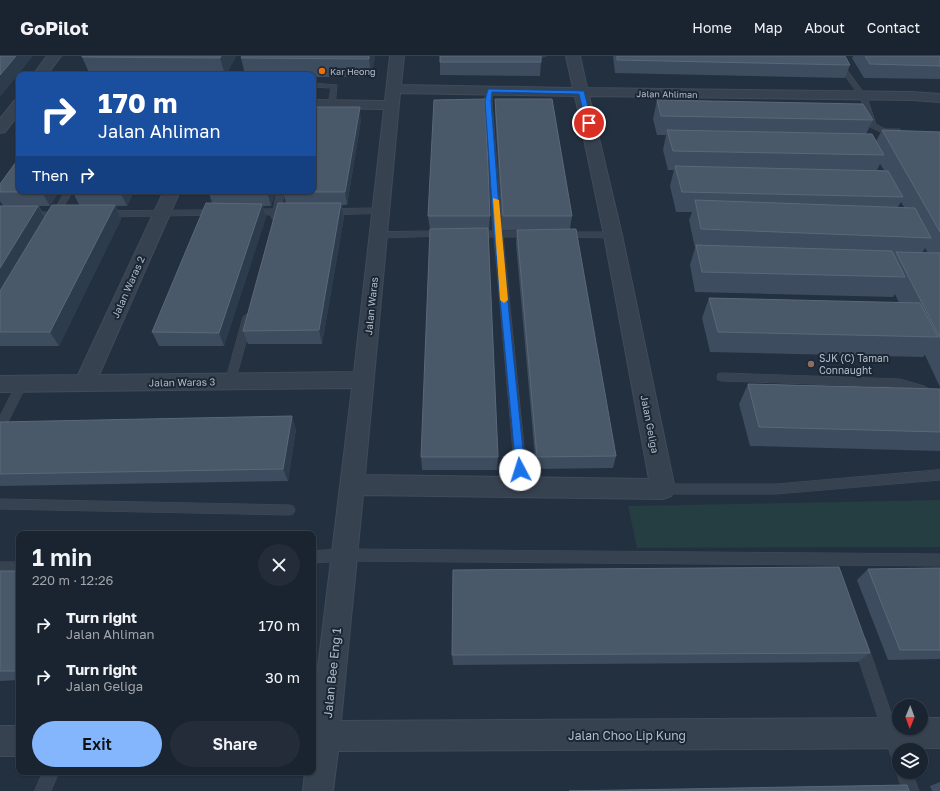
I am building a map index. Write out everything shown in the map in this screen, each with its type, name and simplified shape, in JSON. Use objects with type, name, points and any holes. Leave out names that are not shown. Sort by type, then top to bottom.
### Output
[{"type":"street","points":[[42,72],[54,56]]},
{"type":"street","name":"Jalan Waras","points":[[345,555],[397,56]]},
{"type":"street","name":"Jalan Geliga","points":[[573,56],[613,235],[663,489]]},
{"type":"street","name":"Jalan Ahliman","points":[[316,104],[332,105],[392,97],[490,90],[863,97],[912,96],[940,98]]},
{"type":"street","points":[[0,129],[16,108]]},
{"type":"street","name":"Jalan Waras 2","points":[[85,384],[171,194]]},
{"type":"street","name":"Jalan Waras 3","points":[[0,384],[363,380]]},
{"type":"street","points":[[352,485],[663,489]]},
{"type":"street","name":"Jalan Bee Eng 1","points":[[318,791],[319,736],[345,555]]},
{"type":"street","name":"Jalan Choo Lip Kung","points":[[902,743],[940,733]]},
{"type":"street","name":"Jalan Choo Lip Kung","points":[[319,736],[892,745]]},
{"type":"street","points":[[0,741],[16,740]]},
{"type":"lane","points":[[519,56],[543,56]]},
{"type":"lane","points":[[834,56],[863,97],[873,125],[884,131],[906,131]]},
{"type":"lane","points":[[316,84],[335,86],[332,105]]},
{"type":"lane","points":[[490,90],[488,101],[498,234],[522,486]]},
{"type":"lane","points":[[47,228],[66,194]]},
{"type":"lane","points":[[272,228],[280,194]]},
{"type":"lane","points":[[320,212],[381,211]]},
{"type":"lane","points":[[246,212],[298,212]]},
{"type":"lane","points":[[93,214],[223,213]]},
{"type":"lane","points":[[0,215],[70,214]]},
{"type":"lane","points":[[378,235],[450,234]]},
{"type":"lane","points":[[466,234],[613,235]]},
{"type":"lane","points":[[230,382],[251,305]]},
{"type":"lane","points":[[722,377],[900,383],[920,389],[934,398],[940,399]]},
{"type":"lane","points":[[0,427],[22,384]]},
{"type":"lane","points":[[663,489],[776,489],[940,475]]},
{"type":"lane","points":[[0,504],[289,510]]},
{"type":"lane","points":[[316,557],[345,555],[940,560]]},
{"type":"lane","points":[[832,560],[837,575]]},
{"type":"lane","points":[[0,568],[16,568]]},
{"type":"lane","points":[[855,628],[894,743]]},
{"type":"lane","points":[[43,791],[50,775]]},
{"type":"lane","points":[[907,779],[911,791]]},
{"type":"green space","points":[[940,500],[940,547],[637,548],[628,506]]},
{"type":"building","points":[[0,56],[16,56],[0,75]]},
{"type":"building","points":[[82,56],[221,56],[220,58]]},
{"type":"building","points":[[242,56],[369,56],[369,59],[241,58]]},
{"type":"building","points":[[440,56],[541,56],[541,62],[440,62]]},
{"type":"building","points":[[617,56],[845,56],[850,65],[617,60]]},
{"type":"building","points":[[865,56],[940,56],[940,66],[870,64]]},
{"type":"building","points":[[485,99],[490,216],[428,216],[434,100]]},
{"type":"building","points":[[495,99],[552,99],[572,216],[503,216]]},
{"type":"building","points":[[657,100],[863,104],[873,120],[661,116]]},
{"type":"building","points":[[316,107],[360,107],[345,192],[316,192]]},
{"type":"building","points":[[667,130],[872,134],[884,155],[673,151]]},
{"type":"building","points":[[882,130],[940,132],[940,232]]},
{"type":"building","points":[[16,162],[16,192],[0,192],[0,184]]},
{"type":"building","points":[[675,166],[888,171],[903,197],[682,192]]},
{"type":"building","points":[[695,200],[915,208],[931,238],[701,229]]},
{"type":"building","points":[[206,203],[262,204],[219,333],[152,332]]},
{"type":"building","points":[[278,203],[341,203],[319,330],[243,331]]},
{"type":"building","points":[[52,205],[115,205],[50,332],[0,332],[0,291]]},
{"type":"building","points":[[0,206],[38,206],[0,268]]},
{"type":"building","points":[[488,228],[498,457],[421,457],[430,229]]},
{"type":"building","points":[[576,229],[616,456],[537,457],[517,230]]},
{"type":"building","points":[[696,245],[892,251],[905,277],[702,272]]},
{"type":"building","points":[[896,252],[940,253],[940,338]]},
{"type":"building","points":[[709,298],[920,303],[938,337],[718,332]]},
{"type":"building","points":[[748,384],[940,389],[940,432],[759,427]]},
{"type":"building","points":[[292,416],[283,469],[0,474],[0,422]]},
{"type":"building","points":[[839,567],[870,653],[452,655],[453,570]]},
{"type":"building","points":[[940,568],[940,650],[900,650],[868,569]]},
{"type":"building","points":[[0,571],[16,571],[16,671],[0,671]]},
{"type":"building","points":[[907,785],[909,791],[569,791]]},
{"type":"slow traffic","points":[[495,200],[504,300]]},
{"type":"place","name":"Kar Heong","points":[[322,71]]},
{"type":"place","name":"SJK (C) Taman Connaught","points":[[811,364]]},
{"type":"route","points":[[520,470],[498,234],[488,101],[490,90],[582,92],[589,123]]}]
